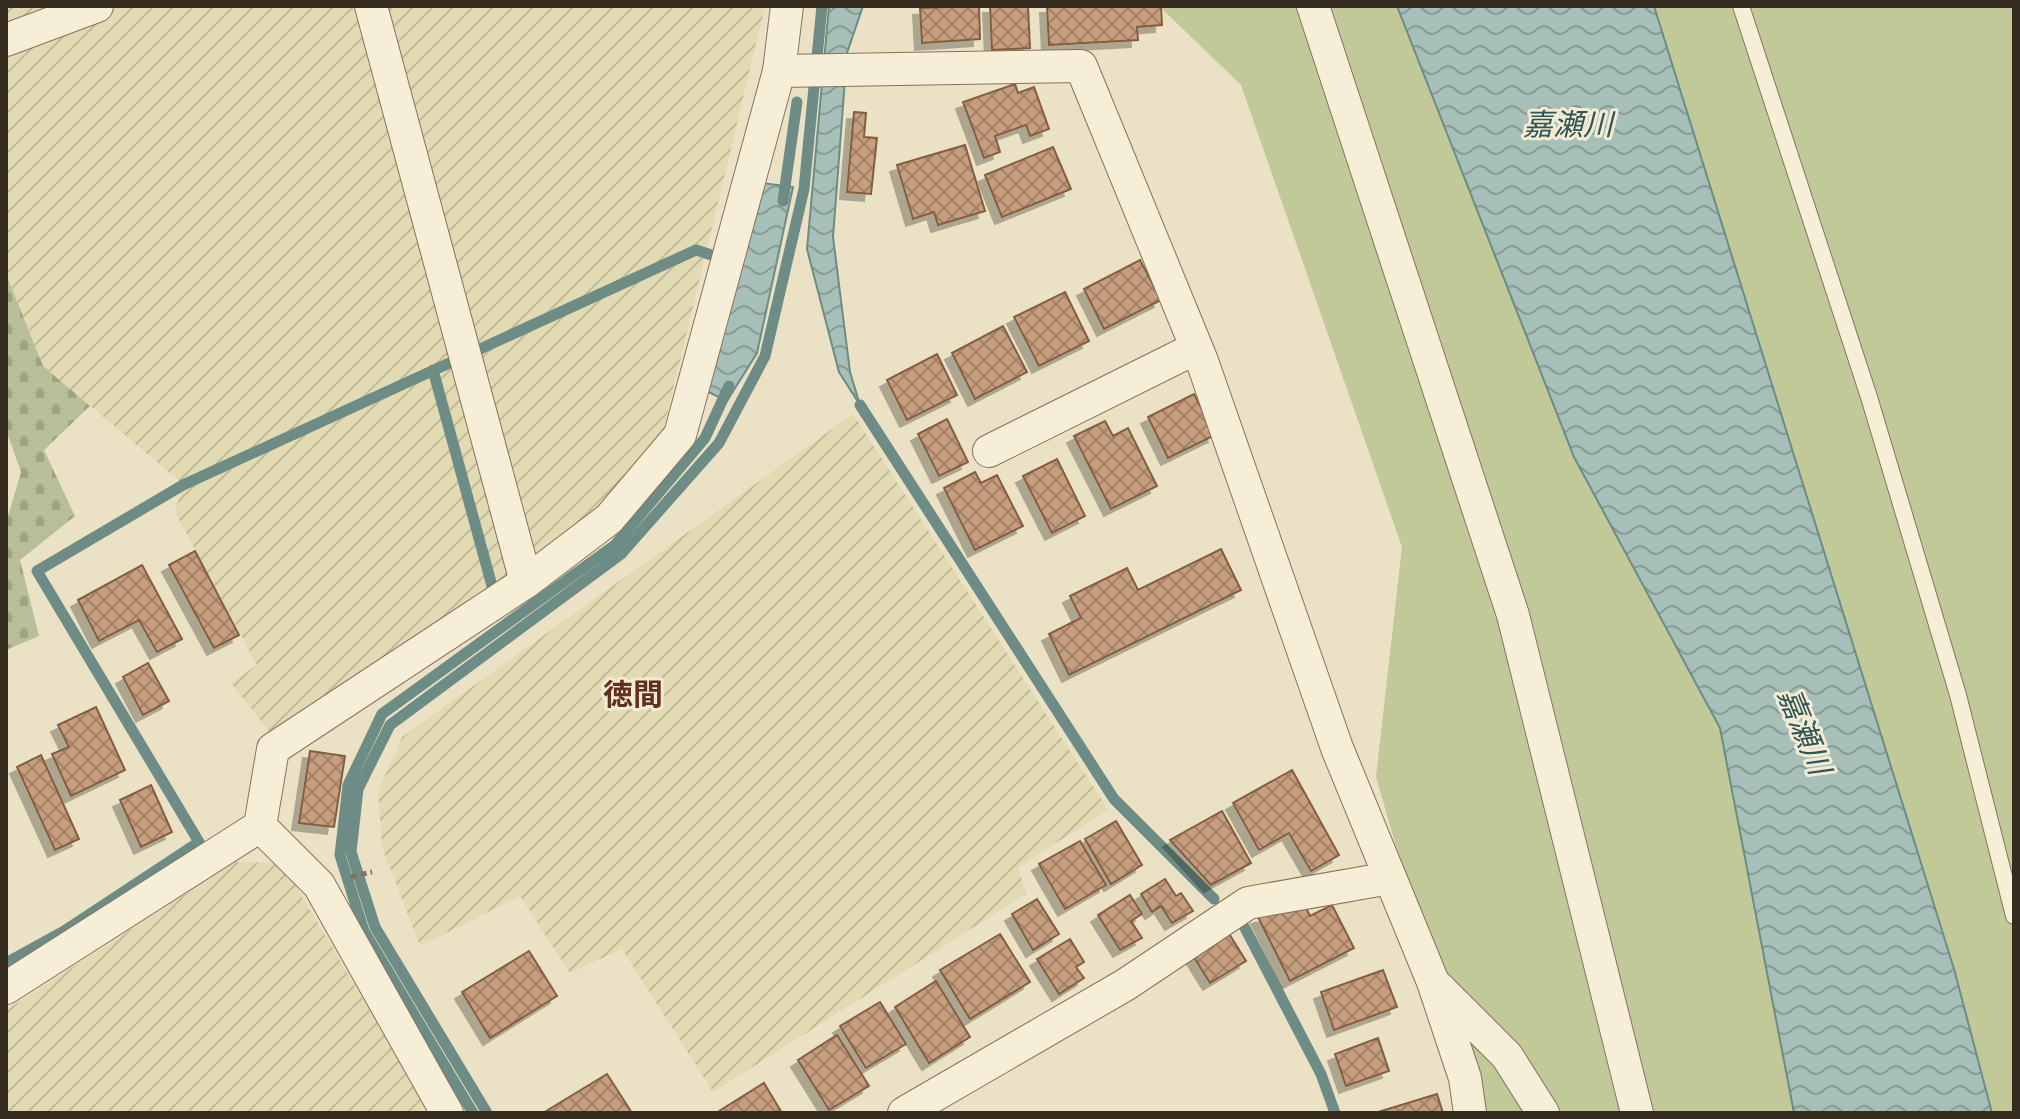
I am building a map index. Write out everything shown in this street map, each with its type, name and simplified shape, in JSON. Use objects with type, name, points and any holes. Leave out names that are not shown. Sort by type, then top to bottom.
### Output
[{"type":"street","points":[[6,40],[97,6]]},
{"type":"street","points":[[371,6],[465,355],[517,588]]},
{"type":"street","points":[[6,988],[260,826],[273,749],[517,588],[609,519],[680,435],[728,258],[793,71],[787,6]]},
{"type":"street","points":[[1313,6],[1513,615],[1637,1113]]},
{"type":"street","points":[[793,71],[860,67],[1081,66],[1196,348],[1337,748],[1433,982],[1465,1078],[1470,1113]]},
{"type":"street","points":[[989,451],[1196,348]]},
{"type":"street","points":[[260,826],[319,885],[447,1113]]},
{"type":"street","points":[[904,1113],[1125,985],[1248,903],[1390,878]]},
{"type":"street","points":[[1433,982],[1507,1056],[1543,1113]]},
{"type":"lane","points":[[1741,6],[1869,397],[1958,695],[2014,916]]},
{"type":"shaded area","points":[[6,6],[765,6],[659,449],[551,554],[270,732],[231,683],[257,665],[175,512],[183,484],[43,366],[6,274]]},
{"type":"shaded area","points":[[853,414],[1108,810],[1018,867],[1026,894],[713,1092],[622,949],[570,973],[520,896],[420,946],[382,847],[378,792],[402,737]]},
{"type":"shaded area","points":[[236,862],[282,863],[431,1113],[6,1113],[6,1010]]},
{"type":"green space","points":[[1159,6],[1397,6],[1574,457],[1720,728],[1794,1113],[1473,1113],[1376,777],[1402,547],[1241,85]]},
{"type":"green space","points":[[1654,6],[2014,6],[2014,1113],[1992,1113],[1954,969]]},
{"type":"green space","points":[[6,274],[43,366],[90,406],[44,450],[75,516],[20,560],[39,636],[6,650],[6,523],[21,472],[6,430]]},
{"type":"water","points":[[829,6],[863,6],[847,53],[833,237],[850,372],[860,405],[839,372],[807,249]]},
{"type":"water","name":"嘉瀬川","points":[[1397,6],[1654,6],[1954,969],[1992,1113],[1794,1113],[1720,728],[1574,457]]},
{"type":"water","points":[[762,183],[793,187],[757,353],[727,401],[704,390]]},
{"type":"building","points":[[979,6],[980,39],[922,43],[920,8]]},
{"type":"building","points":[[990,6],[1028,6],[1030,48],[992,50]]},
{"type":"building","points":[[1047,6],[1161,6],[1162,25],[1137,27],[1138,40],[1049,45]]},
{"type":"building","points":[[1015,84],[1018,93],[1034,87],[1049,129],[1030,136],[1026,125],[995,136],[1000,152],[984,158],[963,102]]},
{"type":"building","points":[[854,112],[866,113],[864,137],[877,138],[871,194],[847,192]]},
{"type":"building","points":[[965,145],[985,211],[938,225],[934,212],[913,219],[897,165]]},
{"type":"building","points":[[1053,147],[1071,189],[1002,217],[985,175]]},
{"type":"building","points":[[1140,260],[1161,300],[1104,329],[1084,289]]},
{"type":"building","points":[[1065,292],[1089,341],[1039,366],[1014,317]]},
{"type":"building","points":[[1003,326],[1027,372],[975,399],[952,353]]},
{"type":"building","points":[[937,354],[957,395],[907,420],[887,380]]},
{"type":"building","points":[[1194,394],[1215,435],[1168,458],[1148,417]]},
{"type":"building","points":[[947,419],[968,462],[939,476],[918,434]]},
{"type":"building","points":[[1105,421],[1113,436],[1128,428],[1157,486],[1111,509],[1074,436]]},
{"type":"building","points":[[1057,459],[1085,516],[1052,533],[1023,476]]},
{"type":"building","points":[[975,472],[981,483],[997,475],[1023,526],[975,550],[944,488]]},
{"type":"building","points":[[1221,549],[1241,590],[1069,675],[1049,634],[1081,618],[1070,596],[1127,568],[1138,590]]},
{"type":"building","points":[[195,551],[239,635],[214,648],[169,565]]},
{"type":"building","points":[[142,565],[182,639],[157,652],[139,620],[99,641],[78,600]]},
{"type":"building","points":[[148,663],[169,701],[143,715],[123,677]]},
{"type":"building","points":[[96,707],[125,770],[71,796],[52,754],[69,747],[58,725]]},
{"type":"building","points":[[310,751],[345,756],[334,827],[299,823]]},
{"type":"building","points":[[41,755],[79,839],[55,850],[17,767]]},
{"type":"building","points":[[1292,770],[1339,855],[1311,871],[1289,833],[1259,850],[1233,803]]},
{"type":"building","points":[[151,785],[172,832],[141,847],[120,800]]},
{"type":"building","points":[[1222,811],[1251,863],[1211,885],[1170,840]]},
{"type":"building","points":[[1116,821],[1142,865],[1111,884],[1085,839]]},
{"type":"building","points":[[1080,841],[1106,885],[1065,909],[1039,864]]},
{"type":"building","points":[[1165,879],[1176,896],[1181,893],[1193,911],[1172,923],[1161,906],[1152,912],[1141,894]]},
{"type":"building","points":[[1130,895],[1142,914],[1131,921],[1142,938],[1120,950],[1098,915]]},
{"type":"building","points":[[1037,899],[1059,934],[1033,950],[1012,914]]},
{"type":"building","points":[[1332,905],[1354,948],[1290,981],[1258,917],[1305,906],[1310,916]]},
{"type":"building","points":[[1228,932],[1246,961],[1210,983],[1192,954]]},
{"type":"building","points":[[1000,934],[1030,982],[970,1019],[940,970]]},
{"type":"building","points":[[1070,939],[1084,962],[1076,967],[1084,978],[1059,994],[1037,959]]},
{"type":"building","points":[[529,951],[557,996],[490,1038],[462,992]]},
{"type":"building","points":[[1383,970],[1397,1007],[1334,1030],[1321,992]]},
{"type":"building","points":[[936,981],[970,1037],[929,1063],[895,1007]]},
{"type":"building","points":[[880,1002],[906,1044],[866,1068],[840,1026]]},
{"type":"building","points":[[837,1035],[869,1086],[829,1110],[798,1060]]},
{"type":"building","points":[[1378,1038],[1389,1071],[1346,1086],[1335,1054]]},
{"type":"building","points":[[607,1074],[632,1113],[543,1113]]},
{"type":"building","points":[[764,1083],[782,1113],[716,1113]]},
{"type":"building","points":[[1437,1094],[1443,1113],[1375,1113]]},
{"type":"waterway","points":[[487,1113],[375,927],[351,852],[358,789],[390,725],[621,554],[719,443],[765,356],[804,189],[822,6]]},
{"type":"waterway","points":[[783,201],[797,102]]},
{"type":"waterway","points":[[6,963],[64,931],[199,842],[37,571],[183,485],[696,250],[724,259]]},
{"type":"waterway","points":[[433,370],[495,597]]},
{"type":"waterway","points":[[473,1113],[364,931],[340,855],[348,785],[382,714],[615,545],[705,438],[729,386]]},
{"type":"waterway","points":[[860,405],[1114,799],[1214,899]]},
{"type":"waterway","points":[[1245,928],[1321,1074],[1335,1113]]},
{"type":"district","name":"徳間","points":[[633,694]]}]
